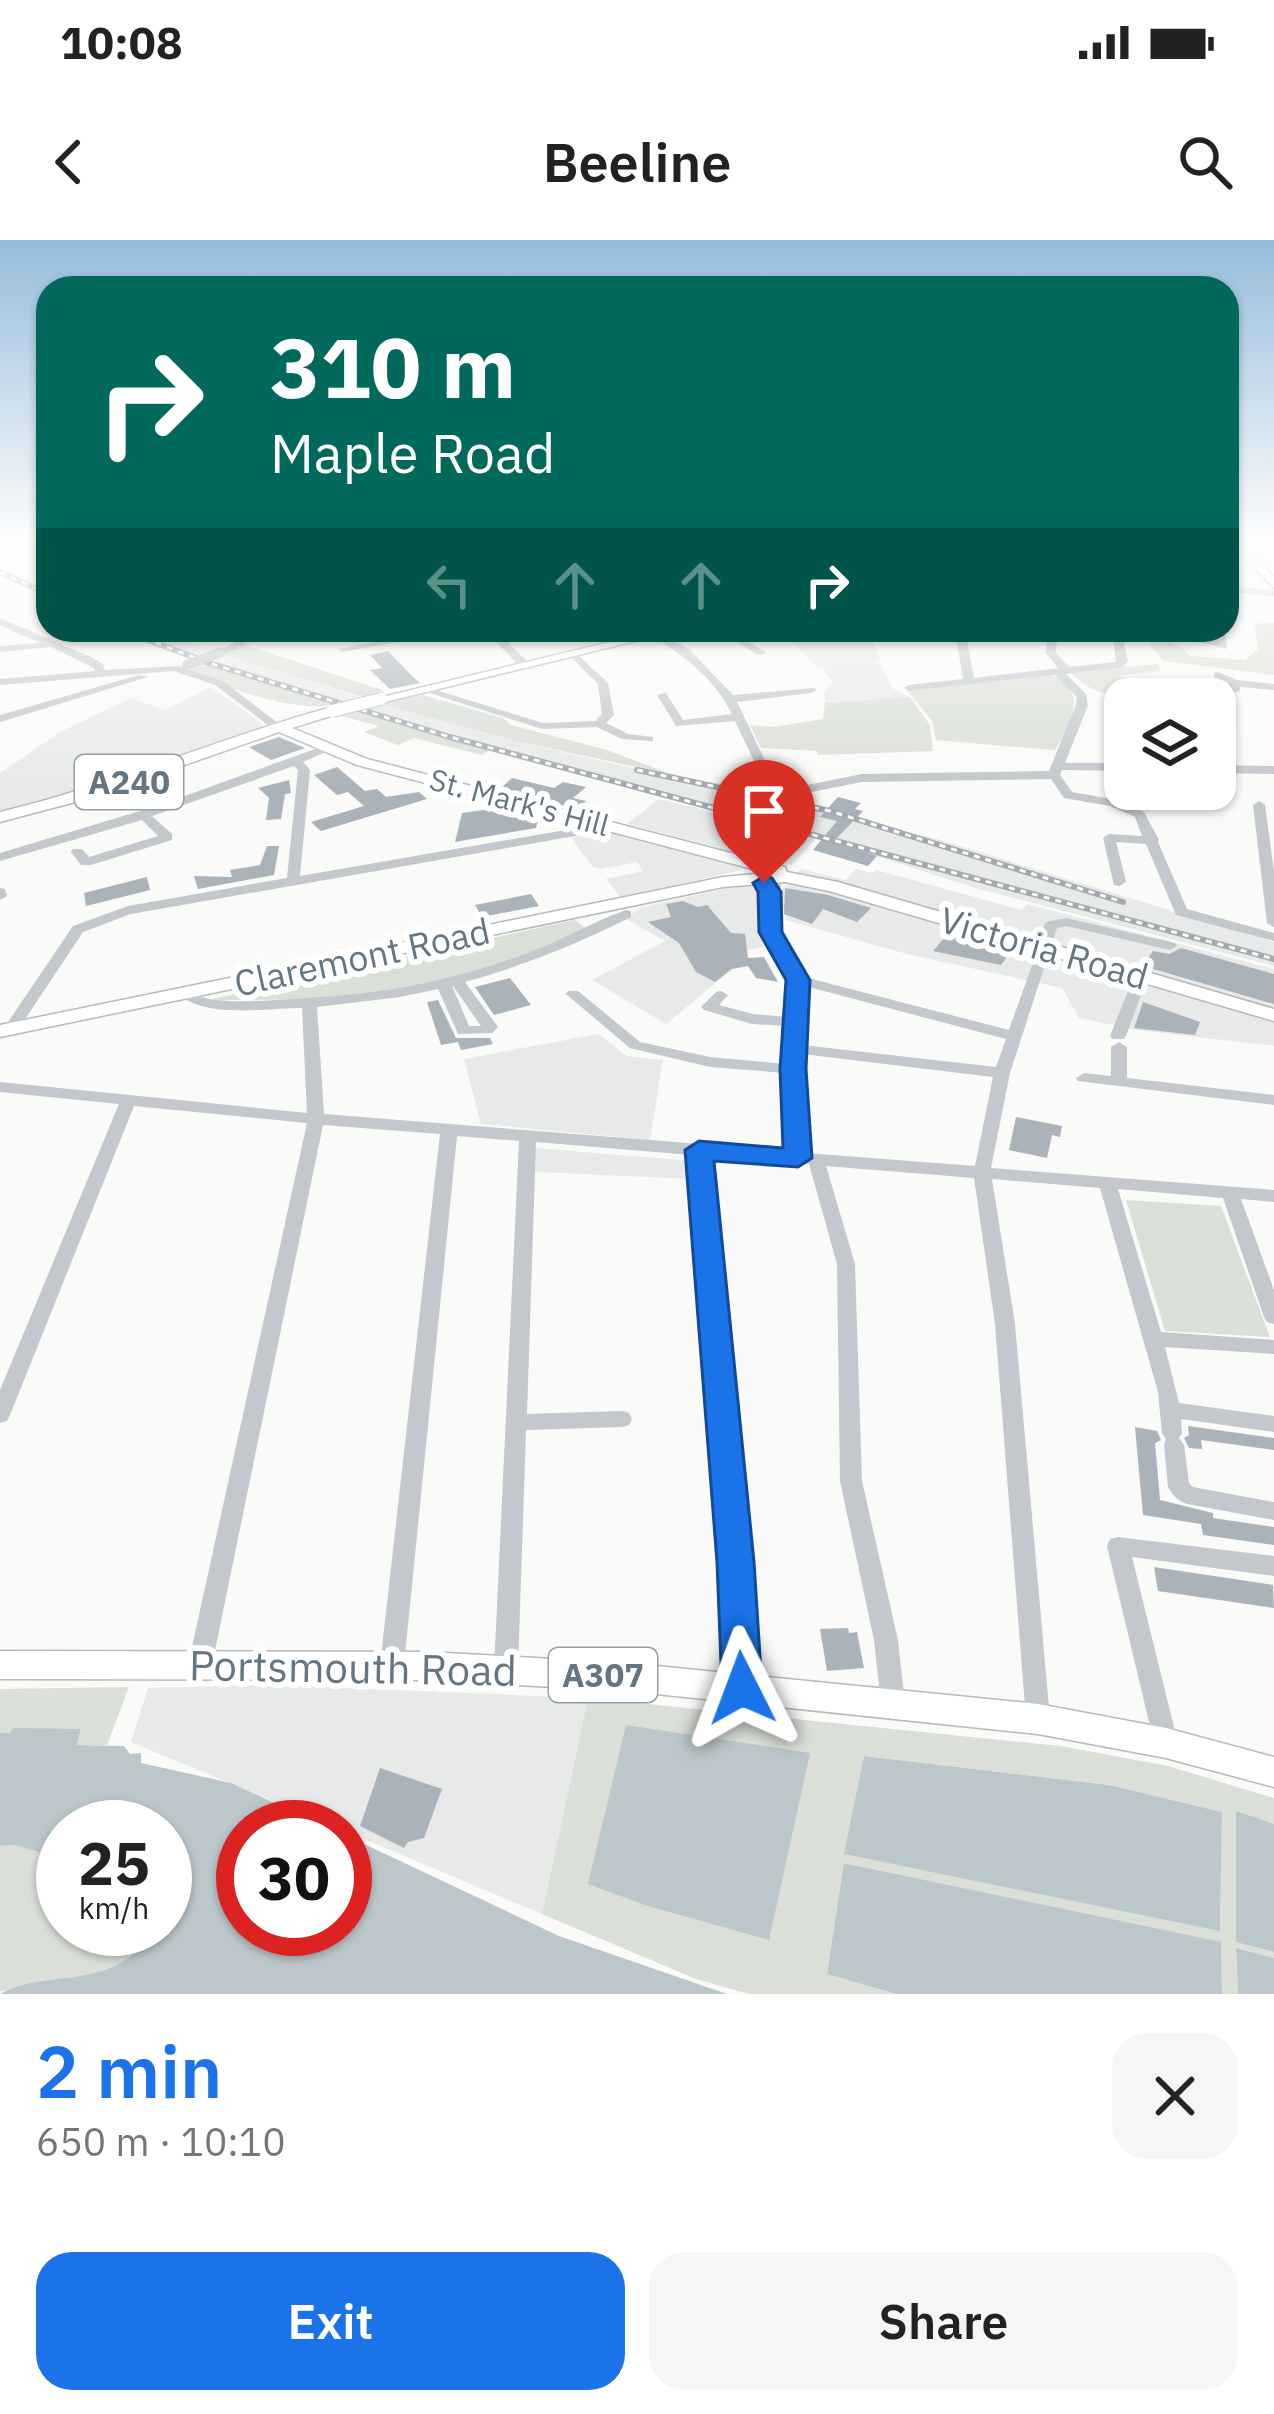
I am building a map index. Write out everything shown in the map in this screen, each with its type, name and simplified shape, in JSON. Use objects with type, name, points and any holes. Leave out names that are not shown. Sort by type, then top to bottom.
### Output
[{"type":"main road","name":"A240","points":[[0,817],[144,777],[324,713],[630,642]]},
{"type":"main road","name":"St. Mark's Hill","points":[[288,728],[326,748],[761,875]]},
{"type":"main road","name":"Victoria Road","points":[[761,875],[814,881],[1274,1015]]},
{"type":"main road","name":"Claremont Road","points":[[6,1030],[761,875]]},
{"type":"main road","name":"Portsmouth Road","points":[[0,1665],[392,1665],[742,1688],[1038,1719],[1166,1743],[1274,1772]]},
{"type":"street","points":[[5,624],[36,639]]},
{"type":"street","points":[[0,632],[18,631]]},
{"type":"street","points":[[42,642],[73,651],[99,666],[100,672]]},
{"type":"street","points":[[0,682],[183,667],[242,642]]},
{"type":"street","points":[[344,649],[390,642]]},
{"type":"street","points":[[501,642],[527,668]]},
{"type":"street","points":[[670,642],[685,650],[730,699],[765,777],[789,789],[862,778],[1104,768]]},
{"type":"street","points":[[743,642],[762,653]]},
{"type":"street","points":[[962,642],[969,682]]},
{"type":"street","points":[[1051,642],[1051,653],[1082,696],[1055,771]]},
{"type":"street","points":[[908,688],[1123,663],[1119,642]]},
{"type":"street","points":[[0,649],[48,645]]},
{"type":"street","points":[[576,656],[603,683],[608,715],[599,724]]},
{"type":"street","points":[[183,667],[219,683],[288,728]]},
{"type":"street","points":[[0,719],[143,676],[150,668]]},
{"type":"street","points":[[1218,675],[1224,678]]},
{"type":"street","points":[[1236,683],[1274,687]]},
{"type":"street","points":[[425,690],[542,726],[599,724],[618,734],[649,739]]},
{"type":"street","points":[[730,699],[812,690]]},
{"type":"street","points":[[663,703],[680,724],[738,717]]},
{"type":"street","points":[[0,857],[146,817],[299,764],[326,748]]},
{"type":"street","points":[[292,880],[304,770],[299,764]]},
{"type":"street","points":[[1236,769],[1274,770]]},
{"type":"street","points":[[1055,771],[1069,796],[1113,803],[1140,815],[1181,912],[1274,937]]},
{"type":"street","points":[[1258,805],[1274,923]]},
{"type":"street","points":[[77,852],[86,862],[167,838],[146,817]]},
{"type":"street","points":[[6,1030],[83,924],[128,910],[581,831],[592,823]]},
{"type":"street","points":[[1115,876],[1107,834],[1154,840]]},
{"type":"street","points":[[761,875],[771,932],[798,980],[793,1069],[807,1159],[846,1264],[851,1481],[886,1640],[892,1703]]},
{"type":"street","points":[[186,994],[204,1004],[364,1000],[451,983],[554,950],[626,914]]},
{"type":"street","points":[[1038,1719],[1006,1324],[982,1172],[1002,1073],[1051,925],[1066,922],[1170,946]]},
{"type":"street","points":[[1119,1081],[1119,1041],[1141,976]]},
{"type":"street","points":[[798,980],[1013,1036]]},
{"type":"street","points":[[573,994],[635,1045],[710,1062],[793,1069]]},
{"type":"street","points":[[721,995],[709,1006],[752,1019],[796,1022]]},
{"type":"street","points":[[200,1665],[316,1119],[310,1004]]},
{"type":"street","points":[[796,1049],[1002,1073]]},
{"type":"street","points":[[1084,1078],[1274,1100]]},
{"type":"street","points":[[0,1087],[316,1119],[1274,1196]]},
{"type":"street","points":[[0,1415],[128,1101]]},
{"type":"street","points":[[392,1665],[449,1129]]},
{"type":"street","points":[[506,1669],[528,1136]]},
{"type":"street","points":[[699,1150],[736,1562],[742,1688]]},
{"type":"street","points":[[1107,1182],[1154,1339],[1179,1487],[1186,1495],[1274,1511]]},
{"type":"street","points":[[1230,1192],[1274,1317]]},
{"type":"street","points":[[1154,1339],[1274,1346]]},
{"type":"street","points":[[1169,1409],[1274,1424]]},
{"type":"street","points":[[517,1422],[622,1419]]},
{"type":"street","points":[[1166,1743],[1118,1546],[1274,1565]]},
{"type":"shaded area","points":[[1274,624],[1274,675],[1164,661],[1150,646],[1151,642],[1170,642],[1190,656],[1245,660],[1258,649],[1255,626]]},
{"type":"shaded area","points":[[150,642],[191,642],[380,704],[516,741],[937,839],[1274,942],[1274,966],[972,887],[817,837],[792,865],[627,824],[659,799],[762,824],[446,738],[233,673]]},
{"type":"shaded area","points":[[793,642],[873,642],[881,660],[874,662],[881,664],[892,688],[910,697],[825,703],[824,691],[834,683],[822,670],[830,667],[818,668]]},
{"type":"shaded area","points":[[242,644],[385,694],[363,697],[222,654]]},
{"type":"shaded area","points":[[201,663],[335,704],[301,705],[260,697],[189,668]]},
{"type":"shaded area","points":[[1158,664],[1161,671],[1104,678],[1104,693],[1070,672]]},
{"type":"shaded area","points":[[1052,675],[1070,690],[1073,699],[1071,720],[1055,750],[936,740],[932,721],[908,691]]},
{"type":"shaded area","points":[[211,687],[263,724],[0,817],[0,773],[62,731],[131,698],[165,710]]},
{"type":"shaded area","points":[[423,695],[607,750],[673,775],[516,741],[380,704]]},
{"type":"shaded area","points":[[910,697],[930,725],[933,751],[818,755],[817,751],[761,748],[750,725],[773,727],[823,719],[825,703]]},
{"type":"shaded area","points":[[358,711],[489,750],[482,755],[414,738],[398,745],[364,732],[379,726],[341,716]]},
{"type":"shaded area","points":[[605,832],[741,870],[621,898],[606,879],[643,871],[637,862],[600,869],[592,866],[571,838]]},
{"type":"shaded area","points":[[801,869],[845,880],[856,869],[876,870],[1274,969],[1274,1046],[1137,1030],[1079,1018],[1062,988],[907,954],[786,920],[779,893]]},
{"type":"shaded area","points":[[754,882],[762,886],[763,947],[709,959],[725,975],[666,1024],[592,980],[665,941],[626,919],[639,908]]},
{"type":"shaded area","points":[[575,920],[588,930],[476,974],[360,999],[208,1000]]},
{"type":"shaded area","points":[[598,1034],[627,1056],[663,1060],[650,1140],[481,1124],[464,1059]]},
{"type":"shaded area","points":[[536,1148],[692,1161],[693,1179],[534,1172]]},
{"type":"shaded area","points":[[1126,1200],[1221,1206],[1270,1337],[1165,1331]]},
{"type":"shaded area","points":[[274,1685],[588,1698],[542,1914],[372,1842],[372,1800],[270,1800],[131,1742],[148,1688]]},
{"type":"shaded area","points":[[129,1687],[107,1745],[77,1745],[81,1730],[0,1733],[0,1689]]},
{"type":"shaded area","points":[[588,1698],[1061,1746],[1168,1766],[1274,1798],[1274,1824],[1236,1812],[1237,1942],[1274,1952],[1274,1958],[1236,1948],[1238,1994],[1222,1994],[1221,1943],[845,1863],[827,1974],[896,1994],[749,1994],[696,1979],[542,1914]],"holes":[[[864,1756],[1109,1785],[1222,1812],[1220,1930],[845,1854]]]},
{"type":"shaded area","points":[[626,1725],[810,1753],[769,1940],[588,1884]]},
{"type":"shaded area","points":[[13,1728],[81,1729],[77,1745],[124,1746],[130,1754],[141,1753],[141,1763],[231,1783],[268,1800],[216,1800],[216,1956],[372,1956],[372,1848],[559,1936],[727,1994],[0,1994],[35,1982],[91,1974],[131,1956],[192,1956],[192,1800],[36,1800],[36,1851],[0,1846],[0,1733]]},
{"type":"shaded area","points":[[864,1756],[1109,1785],[1222,1812],[1220,1931],[844,1854]]},
{"type":"shaded area","points":[[1236,1811],[1274,1824],[1274,1952],[1236,1942]]},
{"type":"shaded area","points":[[0,1846],[36,1851],[36,1956],[131,1956],[98,1972],[0,1991]]},
{"type":"shaded area","points":[[844,1863],[1221,1942],[1222,1994],[896,1994],[827,1974]]},
{"type":"shaded area","points":[[1236,1948],[1274,1958],[1274,1994],[1238,1994]]},
{"type":"building","points":[[388,651],[420,683],[390,689],[370,670],[382,668],[370,655]]},
{"type":"building","points":[[279,737],[305,748],[271,760],[249,747]]},
{"type":"building","points":[[337,767],[365,791],[377,789],[386,797],[419,792],[427,799],[321,831],[311,822],[364,806],[348,792],[337,795],[314,775]]},
{"type":"building","points":[[512,778],[554,788],[563,782],[586,787],[573,798],[586,801],[577,809],[500,789]]},
{"type":"building","points":[[289,780],[291,793],[285,794],[281,819],[266,820],[269,798],[258,788]]},
{"type":"building","points":[[838,797],[861,803],[855,809],[863,811],[833,842],[877,856],[868,866],[813,850],[837,821],[820,817]]},
{"type":"building","points":[[498,808],[539,817],[536,828],[455,842],[462,813]]},
{"type":"building","points":[[267,846],[279,846],[274,875],[198,889],[194,876],[232,877],[230,870],[260,865]]},
{"type":"building","points":[[147,877],[150,890],[86,906],[84,893]]},
{"type":"building","points":[[785,888],[871,908],[857,922],[823,909],[812,924],[784,914]]},
{"type":"building","points":[[531,894],[539,906],[482,917],[475,905]]},
{"type":"building","points":[[666,904],[707,905],[731,933],[745,934],[748,958],[764,957],[778,982],[756,978],[748,966],[732,969],[715,982],[696,972],[679,943],[648,922],[671,917]]},
{"type":"building","points":[[950,931],[1013,949],[1001,965],[933,951]]},
{"type":"building","points":[[1181,948],[1274,974],[1274,1004],[1143,966],[1153,951],[1169,954]]},
{"type":"building","points":[[510,978],[531,1005],[494,1015],[475,987]]},
{"type":"building","points":[[438,1000],[456,1038],[490,1038],[493,1044],[461,1050],[458,1042],[441,1045],[427,1002]]},
{"type":"building","points":[[1143,1002],[1200,1022],[1195,1035],[1134,1028]]},
{"type":"building","points":[[1016,1117],[1062,1126],[1060,1137],[1052,1135],[1047,1158],[1009,1150]]},
{"type":"building","points":[[1188,1426],[1274,1438],[1274,1450],[1201,1440],[1202,1449],[1189,1448],[1184,1438],[1189,1435]]},
{"type":"building","points":[[1135,1427],[1157,1431],[1161,1440],[1155,1443],[1160,1500],[1213,1513],[1213,1518],[1274,1527],[1274,1545],[1203,1535],[1201,1524],[1143,1515]]},
{"type":"building","points":[[1154,1567],[1273,1585],[1274,1608],[1158,1591]]},
{"type":"building","points":[[848,1628],[849,1633],[857,1632],[864,1668],[827,1671],[820,1629]]},
{"type":"building","points":[[380,1768],[442,1789],[424,1838],[404,1848],[372,1832],[369,1800]]},
{"type":"railway","points":[[154,642],[450,737],[1274,959]]},
{"type":"railway","points":[[637,770],[830,811],[1123,902]]},
{"type":"route","points":[[742,1688],[736,1562],[699,1150],[798,1158],[793,1069],[798,980],[771,932],[770,892],[764,883]]}]
